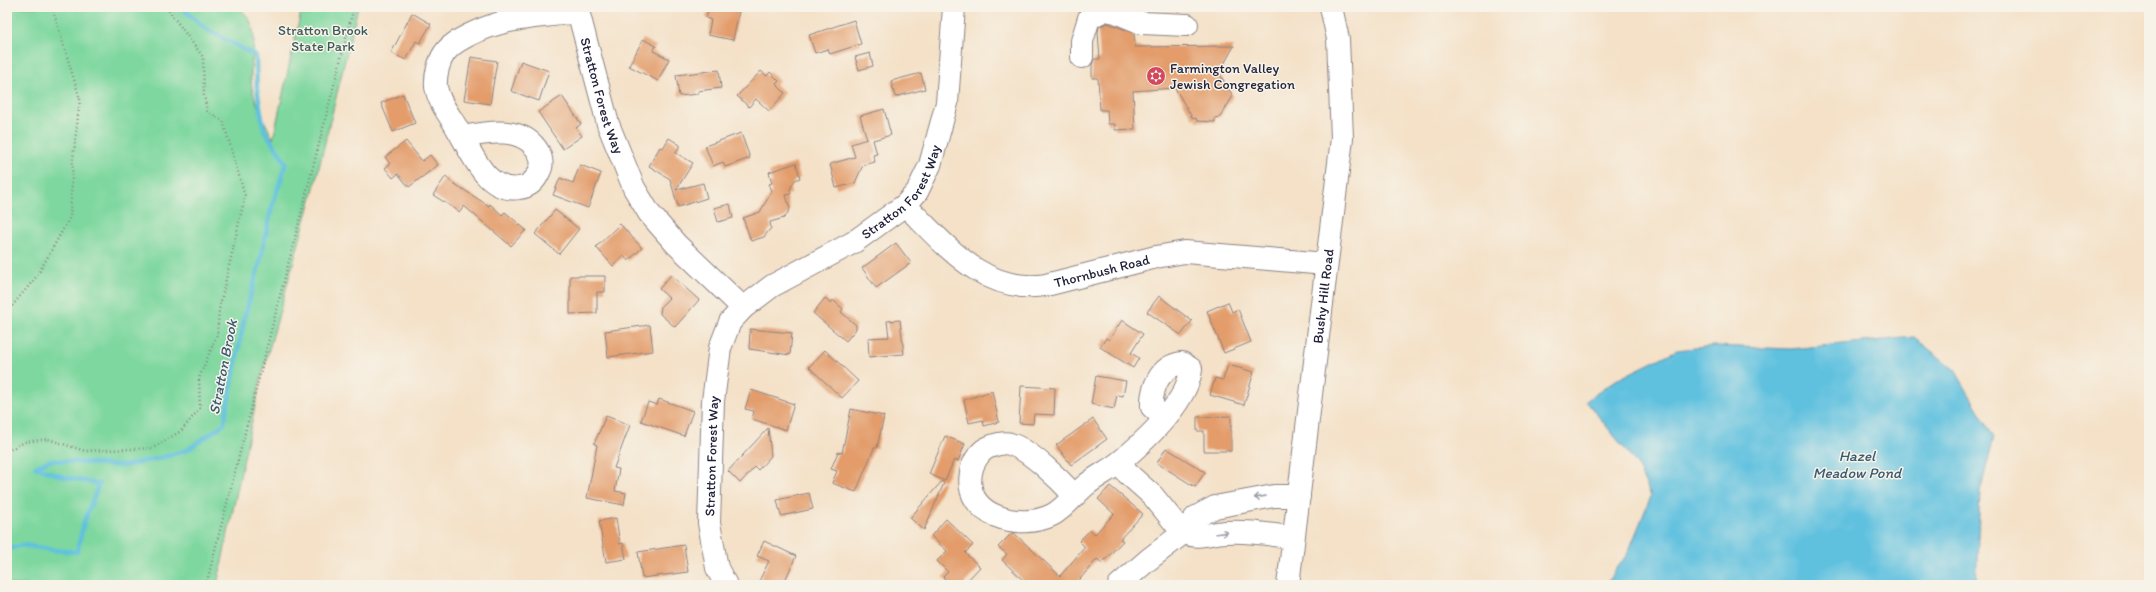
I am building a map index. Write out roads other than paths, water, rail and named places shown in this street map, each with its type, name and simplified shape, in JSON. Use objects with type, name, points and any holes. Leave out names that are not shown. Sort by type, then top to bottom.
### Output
[{"type":"street","name":"Stratton Forest Way","points":[[726,585],[717,568],[708,523],[714,402],[720,348],[730,322],[743,308],[772,286],[854,242],[905,205],[917,192],[930,165],[947,103],[954,7]]},
{"type":"street","name":"Bushy Hill Road","points":[[1288,585],[1342,138],[1338,39],[1332,7]]},
{"type":"street","name":"Stratton Forest Way","points":[[577,9],[608,124],[634,188],[650,213],[676,244],[743,308]]},
{"type":"street","points":[[462,137],[440,100],[436,86],[437,74],[446,50],[457,40],[496,22],[577,9]]},
{"type":"street","points":[[1082,57],[1082,41],[1088,18],[1105,10],[1142,23],[1186,26]]},
{"type":"street","name":"Thornbush Road","points":[[905,205],[943,242],[979,272],[992,280],[1018,286],[1029,287],[1046,285],[1162,256],[1185,252],[1326,264]]},
{"type":"street","points":[[1074,495],[1026,452],[1010,444],[997,444],[986,448],[979,455],[972,469],[969,484],[972,495],[978,504],[990,513],[1007,519],[1041,519],[1053,515],[1074,495],[1103,472],[1120,462],[1164,418]]},
{"type":"street","points":[[1120,462],[1126,472],[1153,496],[1184,533],[1197,537],[1224,532],[1260,532],[1293,538]]},
{"type":"street","points":[[1119,585],[1148,560],[1184,533],[1196,517],[1215,507],[1274,496],[1299,496]]},
{"type":"water","name":"Hazel Meadow Pond","points":[[1914,337],[1955,370],[1994,437],[1980,491],[1976,585],[1605,585],[1628,553],[1651,496],[1637,464],[1586,401],[1616,380],[1677,350],[1714,346],[1791,349]]},
{"type":"waterway","name":"Stratton Brook","points":[[7,549],[23,545],[77,552],[84,522],[99,484],[64,477],[35,467],[51,460],[123,466],[160,458],[187,450],[224,424],[245,315],[260,262],[271,210],[286,163],[264,130],[257,88],[256,56],[206,29],[181,7]]},
{"type":"place","name":"Farmington Valley Jewish Congregation","points":[[1156,76]]},
{"type":"park label","name":"Stratton Brook State Park","points":[[323,38]]}]
